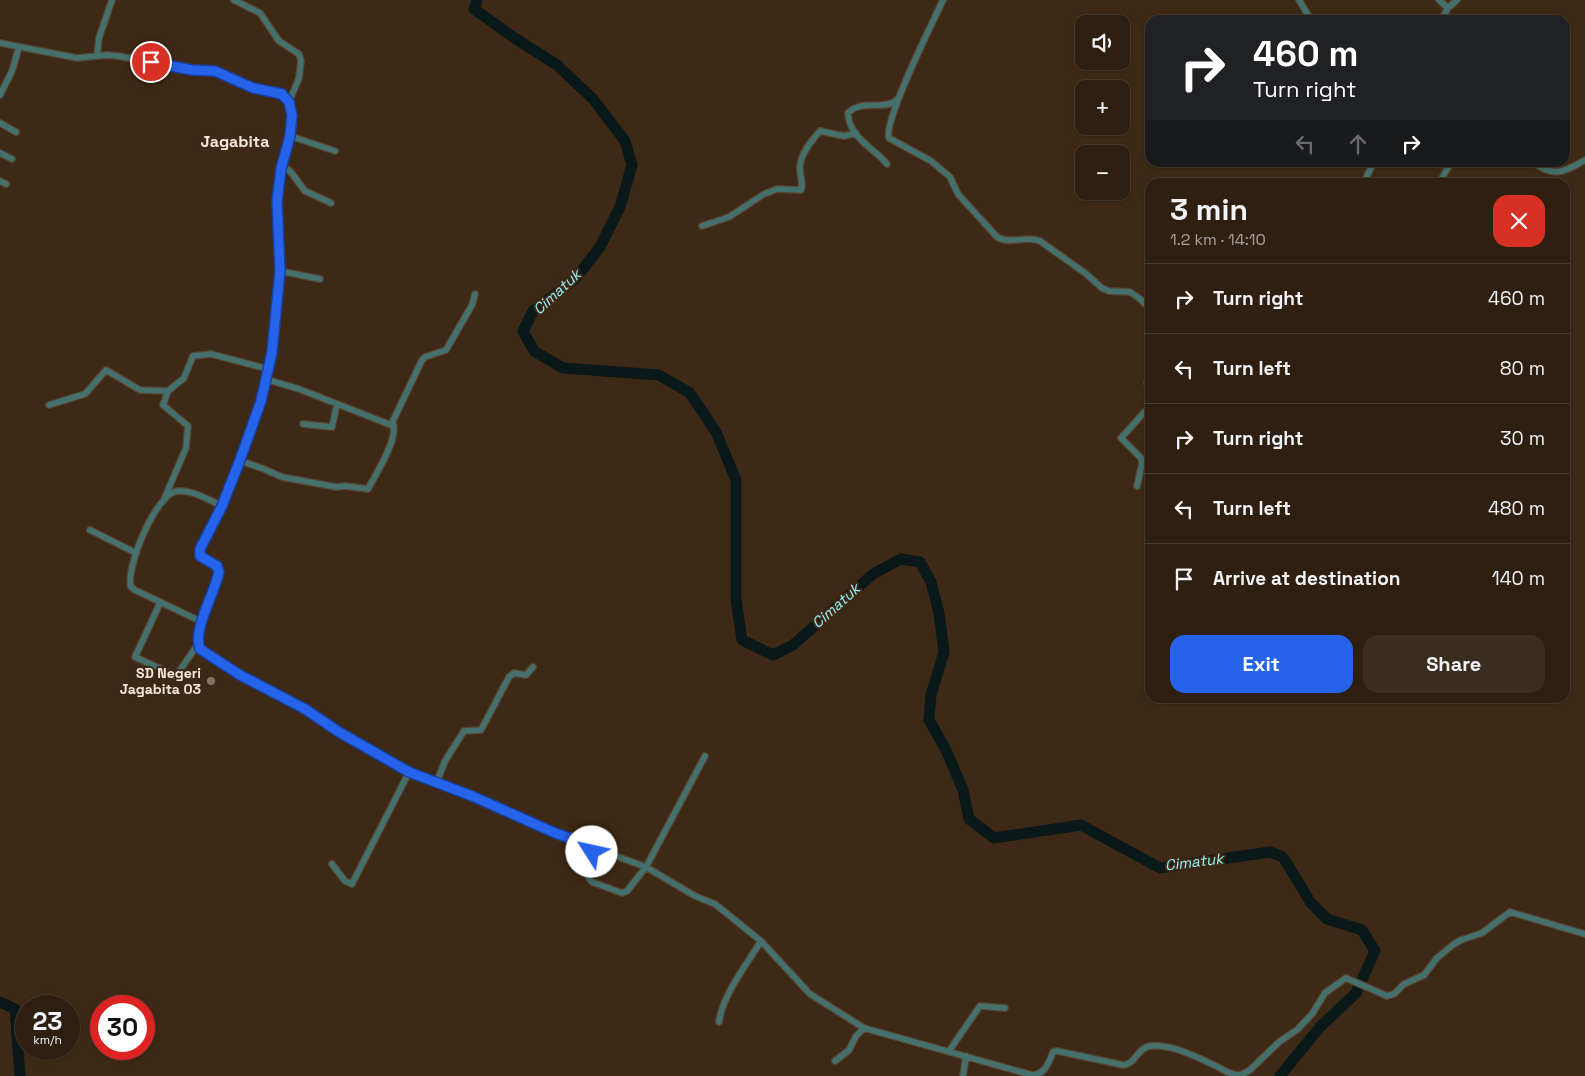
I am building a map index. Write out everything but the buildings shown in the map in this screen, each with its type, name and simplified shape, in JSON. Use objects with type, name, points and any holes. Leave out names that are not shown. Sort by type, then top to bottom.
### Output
[{"type":"street","points":[[97,56],[99,38],[112,0]]},
{"type":"street","points":[[234,0],[260,13],[279,41],[299,54],[301,61],[299,78],[289,102]]},
{"type":"street","points":[[943,0],[898,99],[887,130],[889,138],[931,160],[950,177],[958,194],[997,237],[1003,241],[1034,239],[1084,273],[1102,288],[1109,291],[1130,292],[1145,304]]},
{"type":"street","points":[[1299,0],[1308,15]]},
{"type":"street","points":[[1439,0],[1448,8]]},
{"type":"street","points":[[1444,15],[1448,8],[1457,0]]},
{"type":"street","points":[[0,43],[77,58],[118,56],[192,70],[215,71],[253,88],[282,94],[289,102],[292,115],[290,136],[282,166],[277,201],[280,271],[276,318],[268,369],[254,421],[240,460],[222,506],[200,549],[200,556],[217,566],[219,572],[202,622],[198,644],[180,673],[176,676],[135,657],[160,604]]},
{"type":"street","points":[[0,95],[12,71],[19,47]]},
{"type":"street","points":[[887,164],[860,141],[848,115],[853,108],[862,105],[888,105],[898,99]]},
{"type":"street","points":[[0,123],[16,132]]},
{"type":"street","points":[[702,226],[729,217],[764,194],[777,189],[801,190],[803,184],[800,167],[802,157],[820,131],[844,136],[856,133]]},
{"type":"street","points":[[290,136],[336,151]]},
{"type":"street","points":[[0,153],[12,159]]},
{"type":"street","points":[[1541,167],[1555,173],[1572,168],[1585,160]]},
{"type":"street","points":[[282,166],[290,171],[305,191],[331,203]]},
{"type":"street","points":[[1442,178],[1448,167]]},
{"type":"street","points":[[280,271],[320,279]]},
{"type":"street","points":[[240,460],[264,468],[282,478],[336,487],[345,486],[368,489],[387,453],[395,428],[393,423],[422,360],[425,357],[446,350],[472,305],[475,294]]},
{"type":"street","points":[[202,622],[160,604],[135,590],[130,585],[136,553],[147,526],[165,497],[186,448],[188,426],[163,405],[168,391],[184,378],[193,356],[211,354],[268,369]]},
{"type":"street","points":[[49,405],[85,394],[106,370],[140,390],[168,391]]},
{"type":"street","points":[[265,379],[299,389],[389,425],[393,423]]},
{"type":"street","points":[[303,424],[332,427],[337,404]]},
{"type":"street","points":[[1137,486],[1141,458],[1121,438],[1145,412]]},
{"type":"street","points":[[165,497],[177,491],[186,491],[222,506]]},
{"type":"street","points":[[90,530],[136,553]]},
{"type":"street","points":[[198,644],[204,654],[305,709],[339,732],[409,772],[436,784],[472,796],[555,833],[590,845],[592,852],[587,869],[588,878],[592,882],[622,893],[630,888],[646,867],[705,756]]},
{"type":"street","points":[[436,784],[445,761],[464,731],[481,730],[509,677],[514,673],[526,675],[533,667]]},
{"type":"street","points":[[332,864],[348,884],[352,884],[409,772]]},
{"type":"street","points":[[592,852],[616,856],[646,867],[695,896],[720,907],[761,941],[810,994],[864,1028],[1037,1075],[1047,1066],[1054,1052],[1057,1051],[1123,1065],[1130,1063],[1143,1048],[1164,1047],[1192,1055],[1229,1073],[1241,1075],[1250,1070],[1279,1042],[1298,1029],[1312,1014],[1325,993],[1346,978],[1387,996],[1394,994],[1404,984],[1424,975],[1437,958],[1461,940],[1482,934],[1510,912],[1585,934]]},
{"type":"street","points":[[719,1022],[720,1015],[737,979],[761,941]]},
{"type":"street","points":[[948,1051],[980,1006],[1004,1008]]},
{"type":"street","points":[[835,1061],[849,1050],[856,1036],[864,1028]]},
{"type":"street","points":[[962,1076],[966,1056]]},
{"type":"waterway","name":"Cimatuk","points":[[477,0],[474,9],[557,65],[593,99],[625,141],[632,165],[620,207],[600,247],[575,279],[533,311],[523,331],[534,351],[563,368],[659,375],[690,393],[716,432],[736,480],[736,599],[742,640],[773,655],[793,645],[873,574],[901,559],[920,562],[931,582],[939,613],[944,652],[931,695],[929,720],[946,750],[963,790],[969,819],[994,838],[1081,825],[1160,868],[1270,852],[1283,857],[1311,903],[1327,919],[1362,930],[1375,951],[1356,993],[1320,1027],[1280,1076]]},
{"type":"waterway","points":[[0,1002],[15,1009],[20,1076]]},
{"type":"place","name":"SD Negeri Jagabita 03","points":[[211,681]]},
{"type":"district","name":"Jagabita","points":[[235,141]]},
{"type":"route","points":[[151,62],[192,70],[215,71],[253,88],[277,92],[287,98],[292,115],[290,136],[281,169],[277,201],[280,271],[272,352],[261,401],[240,460],[222,506],[200,549],[200,556],[217,566],[219,572],[202,622],[198,644],[200,649],[204,654],[270,692],[305,709],[339,732],[409,772],[436,784],[472,796],[555,833],[590,845],[592,852]]}]
